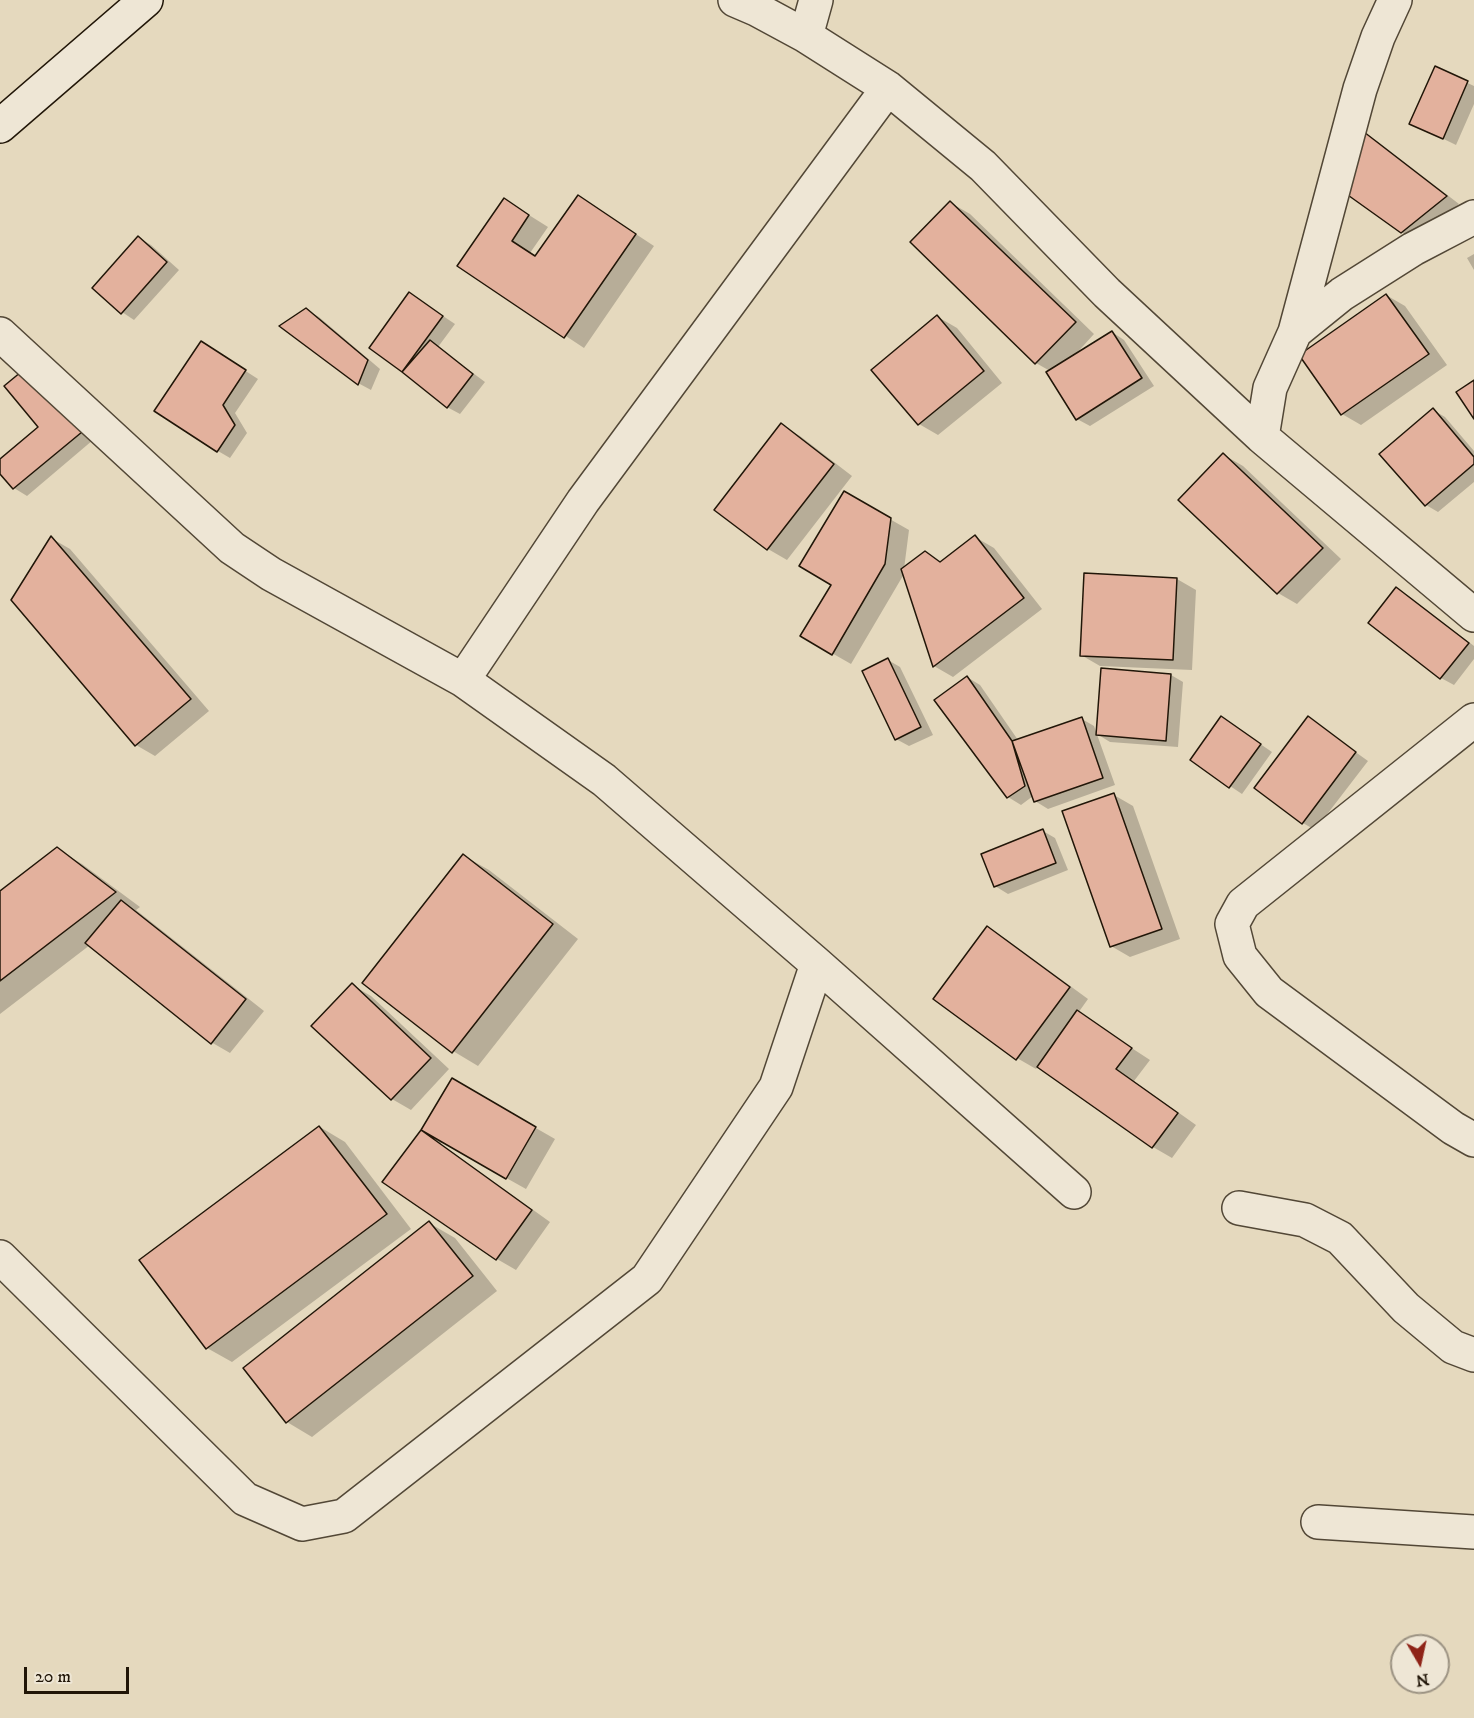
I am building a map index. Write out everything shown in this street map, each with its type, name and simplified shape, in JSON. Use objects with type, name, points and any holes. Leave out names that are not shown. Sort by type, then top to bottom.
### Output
[{"type":"street","points":[[0,126],[146,0]]},
{"type":"street","points":[[735,0],[806,36],[888,88],[983,166],[1107,293],[1262,437],[1474,615]]},
{"type":"street","points":[[806,36],[816,0]]},
{"type":"street","points":[[1262,437],[1270,388],[1295,333],[1360,89],[1378,37],[1395,0]]},
{"type":"street","points":[[463,680],[583,501],[888,88]]},
{"type":"street","points":[[1295,333],[1342,294],[1413,249],[1474,217]]},
{"type":"street","points":[[0,334],[232,548],[271,574],[463,680],[604,780],[817,964],[1074,1192]]},
{"type":"street","points":[[1474,720],[1243,904],[1232,924],[1240,956],[1269,992],[1453,1128],[1474,1140]]},
{"type":"street","points":[[0,1257],[245,1499],[302,1524],[344,1516],[647,1279],[776,1087],[817,964]]},
{"type":"street","points":[[1239,1208],[1305,1220],[1340,1238],[1406,1308],[1453,1347],[1474,1355]]},
{"type":"street","points":[[1318,1522],[1474,1532]]},
{"type":"building","points":[[1435,66],[1468,81],[1443,139],[1409,124]]},
{"type":"building","points":[[1364,132],[1447,196],[1401,233],[1345,193]]},
{"type":"building","points":[[578,195],[636,234],[564,338],[457,266],[504,198],[529,215],[512,241],[535,256]]},
{"type":"building","points":[[950,201],[1076,322],[1035,364],[910,242]]},
{"type":"building","points":[[138,236],[167,262],[121,314],[92,288]]},
{"type":"building","points":[[409,292],[443,316],[402,372],[369,348]]},
{"type":"building","points":[[1386,294],[1429,354],[1341,415],[1299,355]]},
{"type":"building","points":[[306,308],[368,360],[358,385],[279,326]]},
{"type":"building","points":[[937,315],[984,371],[918,425],[871,370]]},
{"type":"building","points":[[1112,331],[1142,378],[1076,420],[1046,372]]},
{"type":"building","points":[[430,340],[473,374],[447,408],[402,372]]},
{"type":"building","points":[[201,341],[246,370],[223,405],[235,425],[217,452],[154,411]]},
{"type":"building","points":[[27,367],[82,432],[13,489],[0,474],[0,459],[38,427],[4,386]]},
{"type":"building","points":[[1474,380],[1474,419],[1456,392]]},
{"type":"building","points":[[1433,408],[1474,457],[1474,464],[1425,506],[1379,454]]},
{"type":"building","points":[[781,423],[834,464],[767,550],[714,510]]},
{"type":"building","points":[[1223,453],[1323,548],[1277,594],[1178,500]]},
{"type":"building","points":[[844,491],[891,518],[885,564],[832,655],[800,636],[831,585],[799,566]]},
{"type":"building","points":[[975,535],[1024,598],[933,667],[901,569],[925,551],[940,562]]},
{"type":"building","points":[[51,536],[191,699],[135,746],[11,600]]},
{"type":"building","points":[[1084,573],[1177,578],[1173,660],[1080,656]]},
{"type":"building","points":[[1396,587],[1469,643],[1440,679],[1368,623]]},
{"type":"building","points":[[888,658],[921,727],[895,740],[862,671]]},
{"type":"building","points":[[1101,668],[1171,674],[1166,741],[1096,735]]},
{"type":"building","points":[[967,676],[1012,741],[1025,786],[1007,798],[934,700]]},
{"type":"building","points":[[1221,716],[1261,744],[1229,788],[1190,760]]},
{"type":"building","points":[[1308,716],[1356,752],[1302,824],[1254,788]]},
{"type":"building","points":[[1082,717],[1103,778],[1034,802],[1012,741]]},
{"type":"building","points":[[1114,793],[1162,929],[1110,947],[1062,811]]},
{"type":"building","points":[[1043,829],[1056,863],[994,887],[981,854]]},
{"type":"building","points":[[57,847],[116,892],[0,981],[0,891]]},
{"type":"building","points":[[463,854],[553,924],[452,1053],[362,983]]},
{"type":"building","points":[[121,900],[246,999],[211,1044],[85,943]]},
{"type":"building","points":[[987,926],[1070,987],[1016,1060],[933,999]]},
{"type":"building","points":[[352,983],[431,1058],[391,1100],[311,1026]]},
{"type":"building","points":[[1077,1010],[1132,1048],[1116,1069],[1178,1113],[1152,1148],[1037,1067]]},
{"type":"building","points":[[452,1078],[536,1127],[506,1179],[421,1130]]},
{"type":"building","points":[[319,1126],[387,1214],[206,1349],[139,1260]]},
{"type":"building","points":[[421,1130],[532,1210],[496,1260],[382,1182]]},
{"type":"building","points":[[429,1221],[473,1276],[286,1423],[243,1368]]}]
